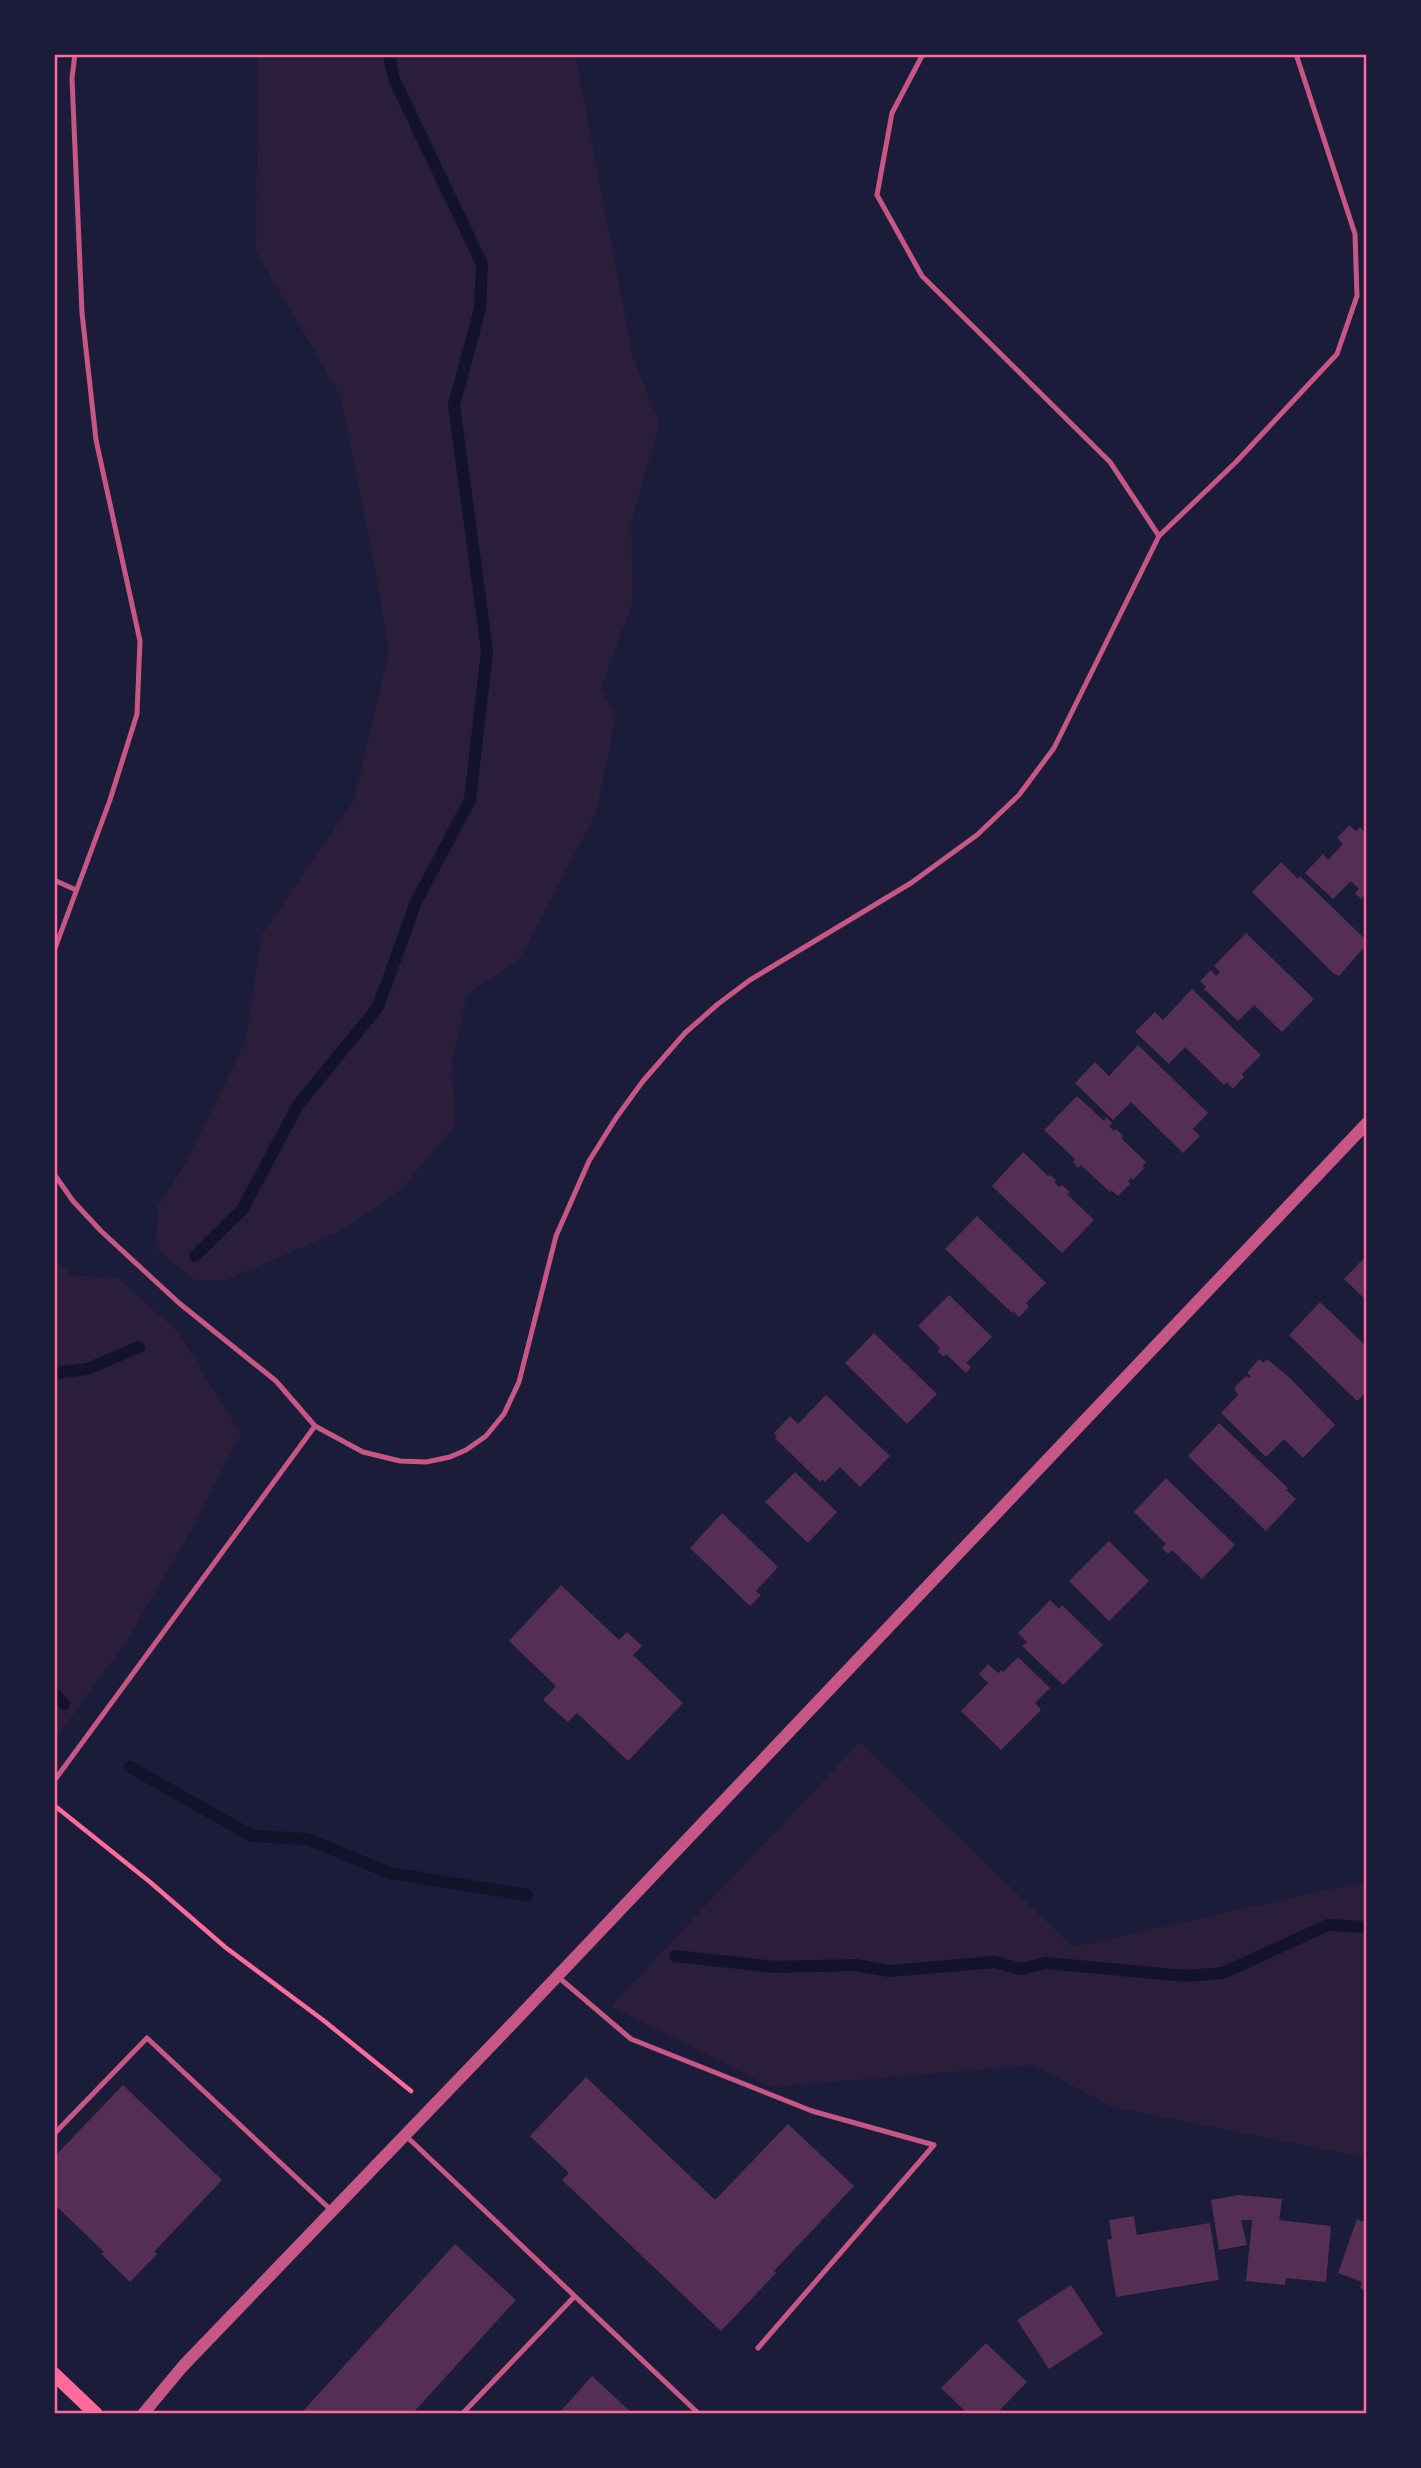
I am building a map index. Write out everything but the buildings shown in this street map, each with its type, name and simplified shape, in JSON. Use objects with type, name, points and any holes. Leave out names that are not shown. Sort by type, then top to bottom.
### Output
[{"type":"main road","points":[[54,2374],[96,2414]]},
{"type":"street","points":[[143,2414],[183,2366],[1367,1123]]},
{"type":"lane","points":[[54,951],[110,800],[137,714],[140,640],[96,440],[83,325],[72,78],[75,54]]},
{"type":"lane","points":[[923,54],[892,113],[877,195],[922,276],[1110,462],[1159,536]]},
{"type":"lane","points":[[54,1174],[101,1231],[179,1303],[276,1381],[315,1426],[363,1452],[400,1461],[426,1462],[450,1457],[486,1436],[505,1414],[519,1382],[556,1236],[589,1161],[636,1090],[685,1033],[718,1004],[750,980],[911,883],[976,835],[1019,796],[1054,748],[1159,536],[1236,462],[1337,354],[1357,296],[1355,234],[1296,54]]},
{"type":"lane","points":[[54,880],[76,890]]},
{"type":"lane","points":[[54,1781],[315,1426]]},
{"type":"lane","points":[[557,1976],[631,2039],[812,2111],[934,2145],[758,2348]]},
{"type":"lane","points":[[54,2134],[147,2038],[332,2211]]},
{"type":"lane","points":[[405,2135],[699,2414]]},
{"type":"lane","points":[[462,2414],[574,2297]]},
{"type":"path","points":[[54,1805],[226,1947],[323,2020],[431,2108]]},
{"type":"shaded area","points":[[258,54],[575,54],[633,358],[660,424],[631,522],[633,602],[601,689],[616,716],[596,813],[519,960],[467,995],[452,1063],[455,1125],[401,1190],[342,1230],[224,1281],[194,1280],[156,1248],[158,1206],[185,1164],[246,1040],[261,936],[354,800],[389,651],[340,395],[256,251]]},
{"type":"shaded area","points":[[54,1257],[71,1275],[118,1278],[178,1332],[241,1434],[193,1527],[128,1639],[54,1741]]},
{"type":"shaded area","points":[[860,1742],[1073,1947],[1367,1881],[1367,2158],[1112,2107],[1033,2065],[771,2087],[611,2006]]},
{"type":"waterway","points":[[195,1256],[242,1210],[298,1105],[378,1007],[416,902],[470,800],[487,651],[454,405],[480,309],[482,264],[394,79],[389,54]]},
{"type":"waterway","points":[[54,1373],[87,1369],[139,1347]]},
{"type":"waterway","points":[[54,1693],[64,1704]]},
{"type":"waterway","points":[[130,1767],[252,1836],[307,1839],[390,1873],[527,1895]]},
{"type":"waterway","points":[[675,1956],[775,1967],[855,1965],[890,1971],[995,1962],[1021,1969],[1046,1963],[1186,1976],[1223,1973],[1328,1925],[1367,1927]]}]
